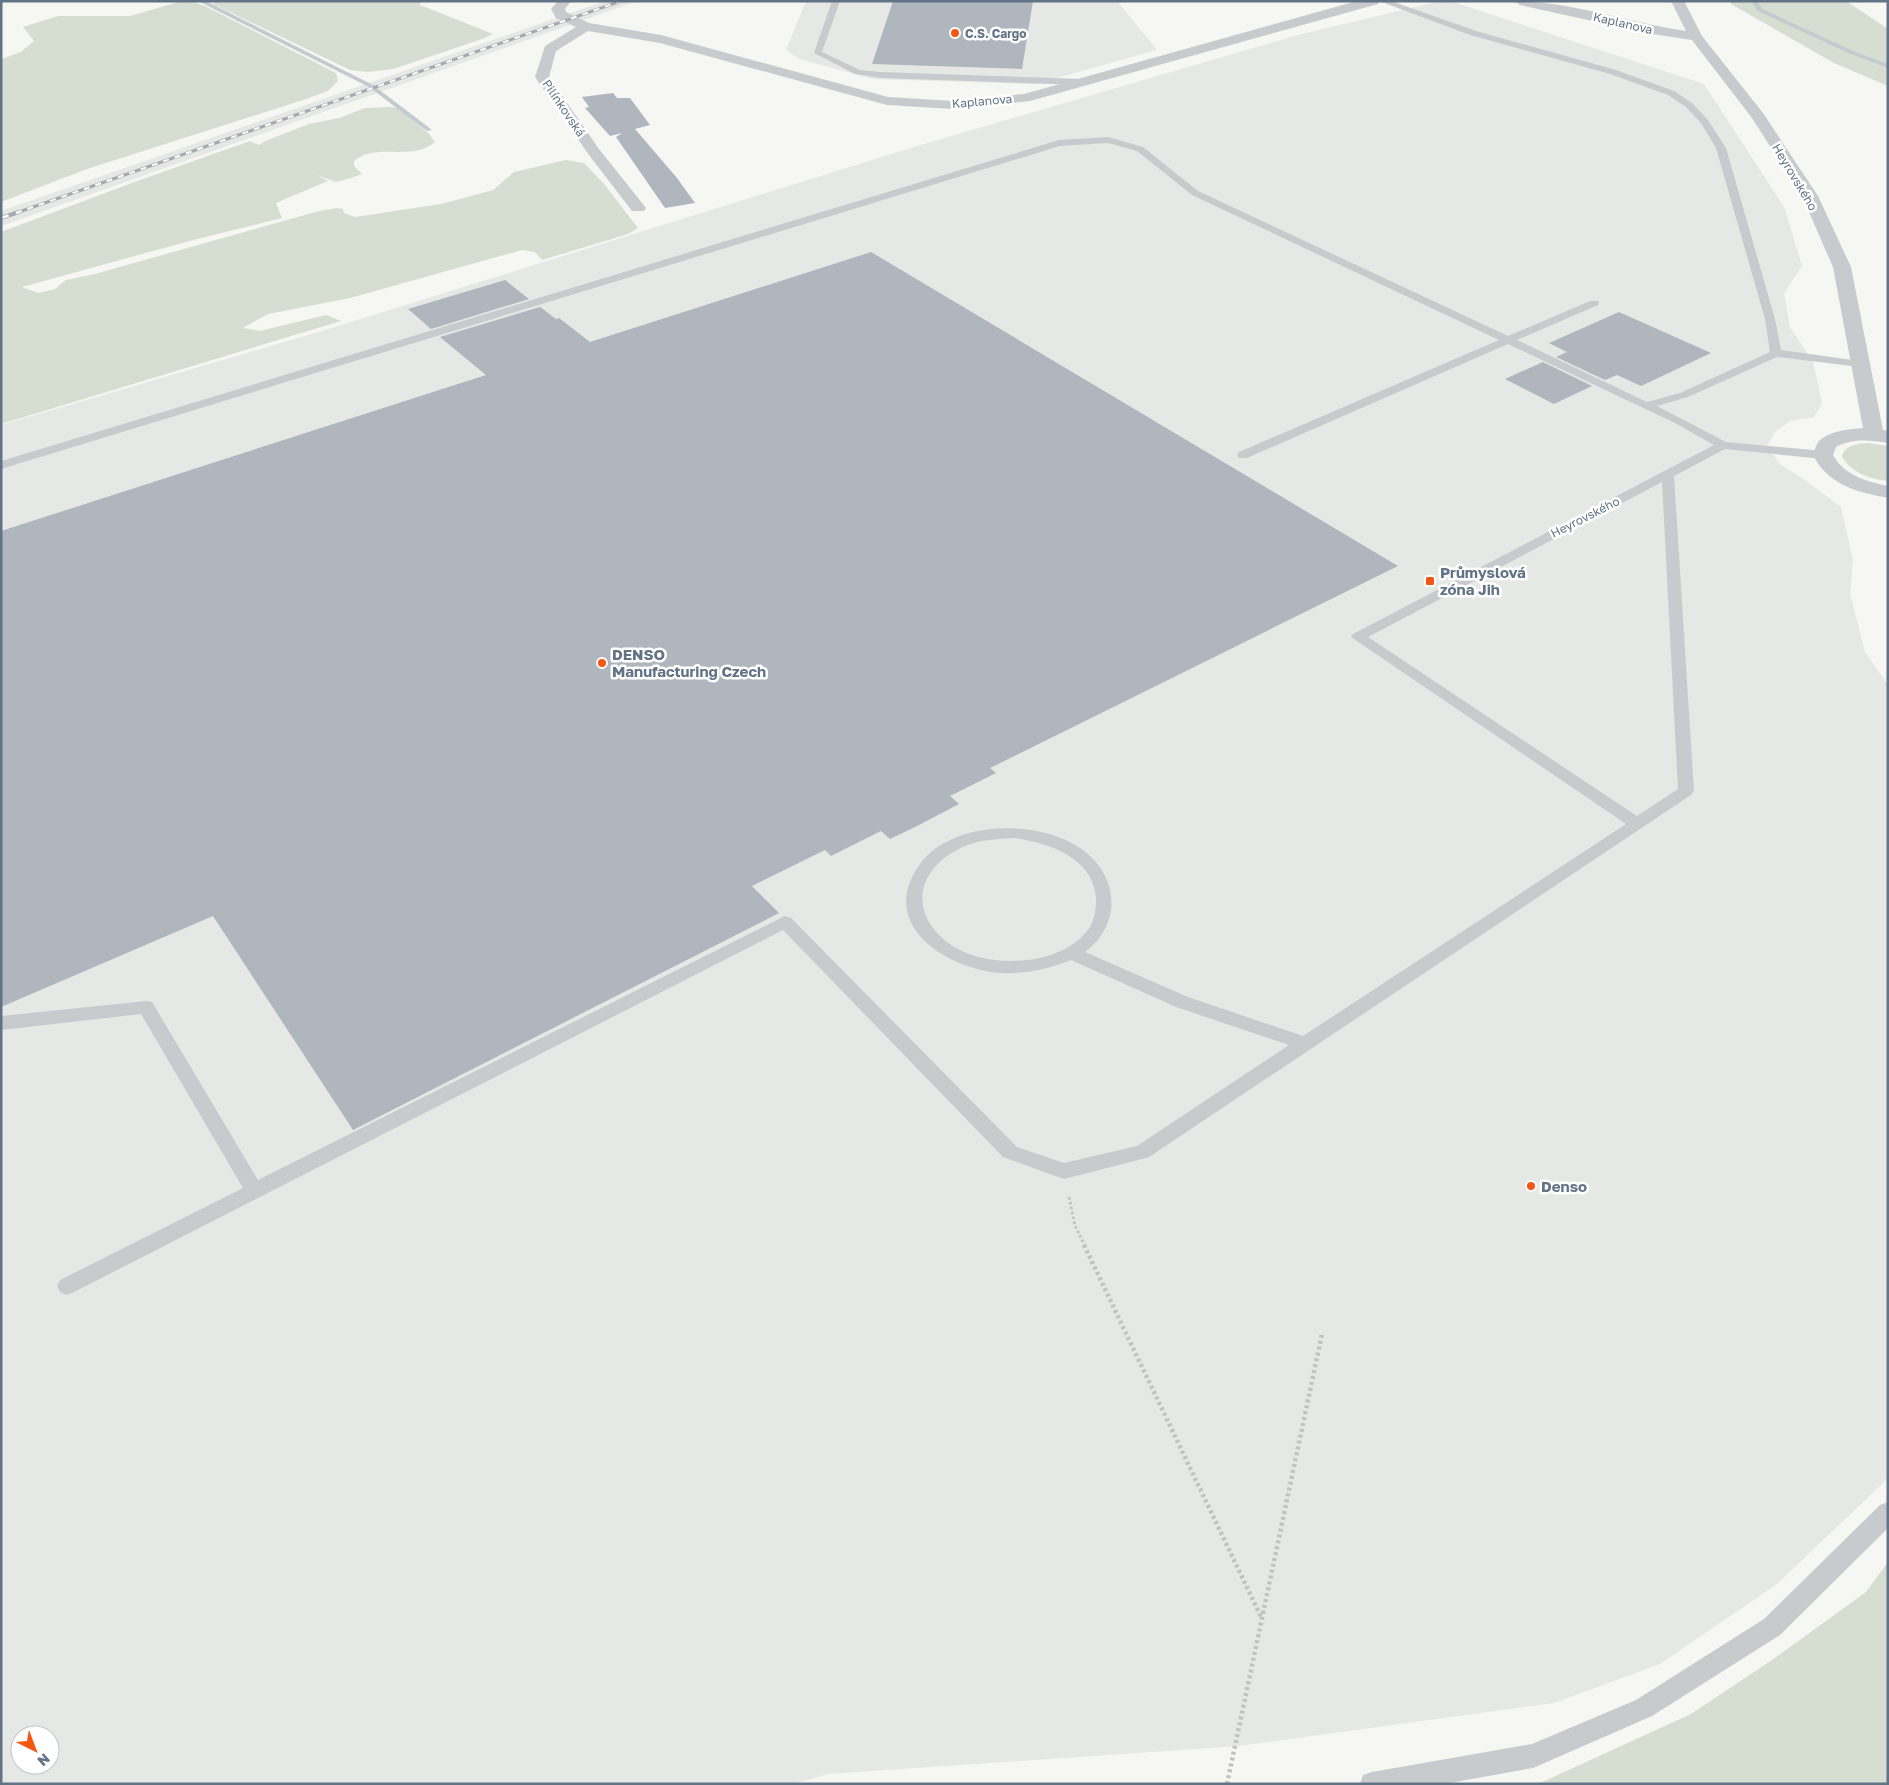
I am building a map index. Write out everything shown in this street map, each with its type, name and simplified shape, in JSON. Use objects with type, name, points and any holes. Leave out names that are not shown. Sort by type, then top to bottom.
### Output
[{"type":"street","points":[[565,1],[558,8],[561,15],[586,27]]},
{"type":"street","name":"Kaplanova","points":[[586,27],[661,39],[887,101],[953,105],[1025,98],[1374,1]]},
{"type":"street","name":"Kaplanova","points":[[1520,1],[1652,30],[1696,37]]},
{"type":"street","name":"Heyrovského","points":[[1677,1],[1696,37],[1758,116],[1810,196],[1842,267],[1860,364],[1881,436]]},
{"type":"street","name":"Pilínkovská","points":[[586,27],[550,49],[542,77],[594,152],[638,208]]},
{"type":"street","points":[[1881,436],[1841,437],[1827,444],[1823,455],[1830,467],[1845,478],[1867,487],[1888,492]]},
{"type":"lane","points":[[836,1],[818,53],[858,72],[880,76],[1082,82]]},
{"type":"lane","points":[[1382,1],[1473,32],[1613,72],[1671,94],[1689,105],[1704,122],[1721,148],[1770,320],[1776,353]]},
{"type":"lane","points":[[1,465],[1059,144],[1108,140],[1140,149],[1195,193],[1723,445],[1823,455]]},
{"type":"lane","points":[[1243,455],[1594,303]]},
{"type":"lane","points":[[1644,406],[1684,395],[1776,353],[1860,364]]},
{"type":"lane","name":"Heyrovského","points":[[1637,824],[1358,637],[1723,445]]},
{"type":"lane","points":[[67,1286],[785,922],[1010,1152],[1064,1172],[1142,1152],[1686,791],[1668,474]]},
{"type":"lane","points":[[1071,953],[1087,941],[1098,927],[1105,911],[1105,895],[1100,879],[1090,865],[1075,852],[1036,836],[1014,833],[991,834],[950,846],[934,858],[922,871],[915,886],[914,903],[918,919],[927,934],[942,947],[960,957],[982,964],[1013,967],[1029,966],[1051,961],[1071,953],[1182,1002],[1305,1044]]},
{"type":"lane","points":[[1,1023],[146,1006],[254,1190]]},
{"type":"lane","points":[[1372,1784],[1532,1756],[1644,1708],[1772,1627],[1888,1512]]},
{"type":"path","points":[[1064,1172],[1075,1226],[1262,1618]]},
{"type":"path","points":[[1227,1784],[1322,1334]]},
{"type":"shaded area","points":[[182,1],[190,1],[205,6],[336,73],[338,81],[328,91],[303,100],[87,169],[1,202],[1,59],[21,52],[34,41],[23,27],[58,16],[130,16]]},
{"type":"shaded area","points":[[212,1],[422,1],[420,5],[493,34],[393,69],[368,72],[350,70],[215,5]]},
{"type":"shaded area","points":[[605,1],[637,1],[1,226],[1,211]]},
{"type":"shaded area","points":[[806,1],[1117,1],[1157,50],[1035,84],[873,79],[799,59],[786,50]]},
{"type":"shaded area","name":"Denso","points":[[1440,1],[1450,1],[1704,84],[1784,207],[1802,266],[1784,293],[1790,327],[1813,362],[1822,403],[1814,417],[1790,421],[1775,432],[1767,446],[1781,465],[1841,507],[1853,560],[1850,593],[1865,652],[1888,685],[1888,1476],[1777,1584],[1660,1664],[1554,1703],[1239,1746],[828,1774],[793,1784],[1,1784],[1,425],[322,331],[914,147],[1294,36]]},
{"type":"shaded area","points":[[1731,1],[1846,1],[1888,29],[1888,86],[1834,63],[1731,4]]},
{"type":"shaded area","points":[[365,108],[399,108],[429,134],[435,142],[426,148],[416,151],[383,152],[363,156],[354,161],[354,166],[362,174],[348,179],[336,182],[317,175],[328,181],[276,203],[282,218],[193,240],[22,287],[38,293],[55,289],[66,280],[95,274],[319,211],[343,209],[344,213],[355,217],[441,204],[493,190],[514,172],[566,160],[584,163],[604,184],[638,228],[628,234],[542,260],[535,252],[522,250],[350,298],[268,314],[243,328],[260,331],[326,315],[341,321],[1,424],[1,232],[250,141],[259,145],[309,124],[339,118]]},
{"type":"shaded area","points":[[1868,443],[1888,446],[1888,481],[1868,477],[1856,471],[1850,467],[1842,456],[1849,447]]},
{"type":"shaded area","points":[[1888,1562],[1888,1784],[1538,1784],[1691,1714],[1772,1660],[1866,1592]]},
{"type":"building","name":"C.S. Cargo","points":[[893,1],[1033,1],[1022,69],[872,64]]},
{"type":"building","points":[[613,93],[617,98],[630,98],[650,125],[635,129],[677,178],[695,203],[665,208],[616,137],[622,133],[610,136],[585,108],[589,107],[582,97]]},
{"type":"building","name":"DENSO Manufacturing Czech","points":[[871,252],[1398,566],[990,768],[996,773],[950,796],[959,804],[917,826],[890,839],[881,831],[831,856],[825,850],[752,886],[779,913],[353,1130],[213,916],[1,1007],[1,531],[486,375],[440,337],[540,307],[556,319],[559,318],[590,342]]},
{"type":"building","points":[[505,280],[529,299],[431,329],[408,309]]},
{"type":"building","points":[[1619,312],[1711,353],[1641,386],[1617,375],[1605,380],[1556,357],[1567,352],[1549,343]]},
{"type":"building","points":[[1543,362],[1592,386],[1554,404],[1505,379]]},
{"type":"waterway","points":[[201,1],[371,86],[429,130]]},
{"type":"waterway","points":[[1754,1],[1760,10],[1853,53],[1888,66]]},
{"type":"railway","points":[[16,213],[621,1]]},
{"type":"railway","points":[[1,218],[16,213]]},
{"type":"place","name":"C.S. Cargo","points":[[955,33]]},
{"type":"place","name":"Průmyslová zóna Jih","points":[[1430,581]]},
{"type":"place","name":"DENSO Manufacturing Czech","points":[[602,663]]},
{"type":"place","name":"Denso","points":[[1531,1186]]}]
